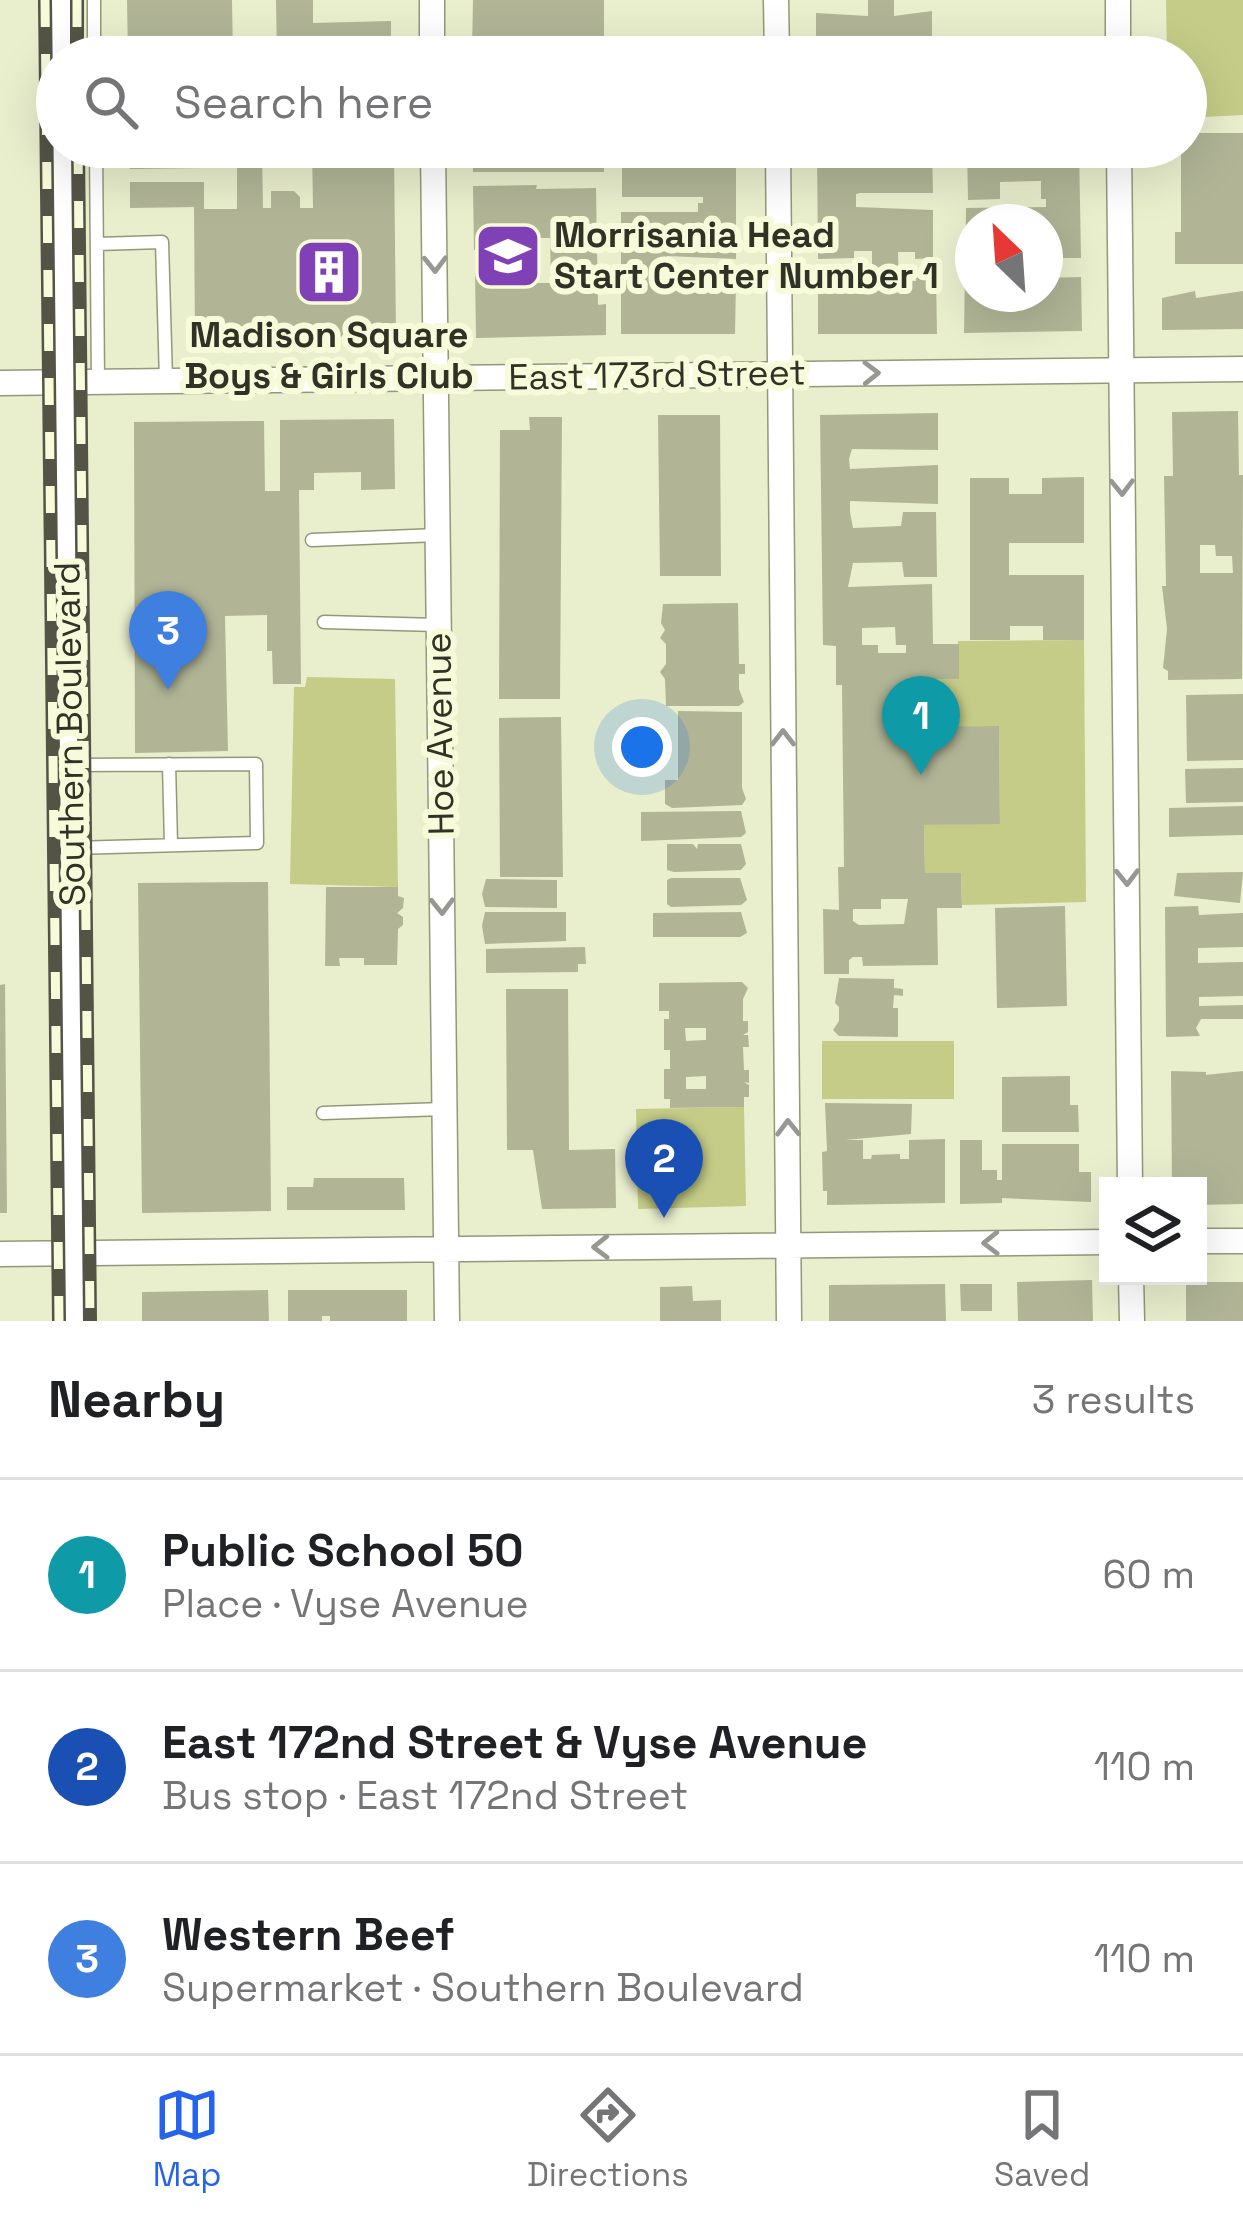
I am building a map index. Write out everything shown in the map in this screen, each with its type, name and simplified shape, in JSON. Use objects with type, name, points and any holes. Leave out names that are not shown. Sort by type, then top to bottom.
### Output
[{"type":"main road","points":[[56,0],[57,36]]},
{"type":"main road","name":"Southern Boulevard","points":[[62,168],[82,382],[70,765],[76,1321]]},
{"type":"street","points":[[432,0],[432,36]]},
{"type":"street","points":[[776,0],[777,36]]},
{"type":"street","points":[[1118,0],[1118,36]]},
{"type":"street","name":"Hoe Avenue","points":[[433,168],[447,1321]]},
{"type":"street","points":[[778,168],[789,1321]]},
{"type":"street","points":[[1119,168],[1130,1177]]},
{"type":"street","name":"East 173rd Street","points":[[0,383],[1243,369]]},
{"type":"street","points":[[1207,1241],[1243,1241]]},
{"type":"street","points":[[0,1254],[1099,1242]]},
{"type":"street","points":[[1131,1285],[1132,1321]]},
{"type":"lane","points":[[94,0],[94,36]]},
{"type":"lane","points":[[82,382],[97,244],[95,168]]},
{"type":"lane","points":[[97,244],[162,242],[166,380]]},
{"type":"lane","points":[[312,540],[438,535]]},
{"type":"lane","points":[[324,622],[439,625]]},
{"type":"lane","points":[[169,764],[171,845]]},
{"type":"lane","points":[[70,765],[256,764],[257,843],[71,848]]},
{"type":"lane","points":[[323,1113],[445,1108]]},
{"type":"green space","points":[[1166,0],[1243,0],[1243,115],[1207,117],[1207,36],[1167,36]]},
{"type":"green space","points":[[1084,640],[1086,902],[962,905],[961,873],[925,873],[924,825],[1000,823],[999,727],[923,727],[923,679],[959,678],[958,641]]},
{"type":"green space","points":[[307,677],[395,679],[398,887],[290,884],[294,687],[305,687]]},
{"type":"green space","points":[[822,1041],[954,1041],[954,1099],[822,1099]]},
{"type":"green space","points":[[744,1107],[746,1206],[638,1209],[636,1109]]},
{"type":"building","points":[[127,0],[232,0],[233,36],[128,36]]},
{"type":"building","points":[[276,0],[313,0],[313,23],[391,21],[391,36],[277,36]]},
{"type":"building","points":[[473,0],[604,0],[604,36],[472,36]]},
{"type":"building","points":[[868,0],[894,0],[894,16],[932,11],[932,36],[816,36],[816,13],[868,16]]},
{"type":"building","points":[[1207,133],[1243,133],[1243,264],[1175,264],[1175,232],[1181,232],[1181,168],[1207,168]]},
{"type":"building","name":"Madison Square Boys & Girls Club","points":[[237,168],[262,168],[263,208],[271,208],[271,191],[294,191],[300,197],[300,208],[313,208],[312,168],[394,168],[396,336],[195,338],[194,207],[130,208],[130,182],[204,182],[204,209],[237,209]]},
{"type":"building","points":[[473,168],[604,168],[604,172],[473,172]]},
{"type":"building","points":[[622,168],[736,168],[736,259],[667,256],[667,284],[736,280],[735,334],[621,334],[621,212],[698,212],[698,203],[703,203],[703,197],[622,197]]},
{"type":"building","points":[[817,168],[932,168],[933,193],[860,193],[856,207],[933,210],[933,258],[915,259],[915,252],[898,252],[899,281],[936,275],[937,334],[818,334],[818,277],[853,277],[853,286],[872,286],[872,251],[854,251],[854,258],[818,259]]},
{"type":"building","points":[[967,168],[1079,168],[1081,258],[1063,258],[1063,204],[1046,204],[1041,199],[1041,181],[1000,182],[1000,199],[968,200]]},
{"type":"building","points":[[537,185],[536,189],[596,188],[598,305],[606,304],[606,335],[476,338],[475,273],[513,272],[513,283],[551,283],[550,238],[513,238],[513,249],[474,250],[473,186]]},
{"type":"building","points":[[1081,277],[1082,331],[964,333],[964,312],[1063,312],[1063,278]]},
{"type":"building","points":[[1195,291],[1196,298],[1243,291],[1243,329],[1162,330],[1162,298]]},
{"type":"building","points":[[1238,411],[1239,475],[1243,475],[1242,679],[1168,680],[1163,668],[1167,629],[1162,586],[1166,586],[1164,476],[1173,476],[1172,412]],"holes":[[[1200,545],[1215,545],[1216,556],[1232,556],[1233,573],[1200,573]]]},
{"type":"building","points":[[938,413],[938,450],[852,449],[849,459],[850,469],[938,465],[938,504],[850,501],[853,528],[901,526],[903,512],[936,512],[937,577],[904,577],[902,562],[853,563],[848,587],[932,584],[933,644],[959,644],[959,679],[923,679],[923,727],[999,726],[1000,824],[924,825],[925,873],[961,873],[962,908],[937,908],[938,965],[863,966],[862,957],[853,957],[849,974],[824,974],[823,909],[839,910],[838,867],[844,867],[842,685],[836,685],[836,646],[823,645],[820,415]],"holes":[[[895,627],[896,645],[906,645],[906,653],[878,653],[878,645],[862,645],[862,628]],[[881,899],[908,899],[904,924],[859,925],[853,921],[853,909],[881,909]]]},
{"type":"building","points":[[658,415],[720,415],[721,576],[660,576]]},
{"type":"building","points":[[529,417],[562,417],[560,699],[499,699],[500,430],[530,430]]},
{"type":"building","points":[[394,419],[395,489],[361,490],[361,472],[314,473],[314,490],[299,490],[301,684],[273,684],[267,615],[225,616],[228,751],[135,753],[134,422],[264,421],[265,491],[280,491],[280,420]]},
{"type":"building","points":[[1084,477],[1084,543],[1009,543],[1009,575],[1084,575],[1084,640],[1043,640],[1043,626],[1010,626],[1010,640],[970,640],[970,478],[1009,478],[1009,494],[1042,494],[1042,478]]},
{"type":"building","points":[[738,603],[739,664],[745,664],[739,689],[744,702],[739,706],[666,706],[665,679],[660,672],[666,664],[666,644],[660,638],[665,630],[663,604]]},
{"type":"building","points":[[1243,694],[1243,760],[1187,761],[1186,695]]},
{"type":"building","points":[[678,711],[742,712],[746,799],[742,805],[672,808],[665,804],[665,780],[678,780]]},
{"type":"building","points":[[561,717],[563,877],[500,877],[499,718]]},
{"type":"building","points":[[1243,768],[1243,802],[1186,803],[1185,769]]},
{"type":"building","points":[[1243,806],[1243,835],[1169,837],[1169,808]]},
{"type":"building","points":[[741,811],[746,833],[741,837],[641,841],[641,812]]},
{"type":"building","points":[[667,844],[693,844],[697,849],[698,844],[741,844],[746,864],[741,870],[674,872],[667,870]]},
{"type":"building","points":[[1243,872],[1240,903],[1174,896],[1177,873]]},
{"type":"building","points":[[740,878],[747,900],[741,905],[671,907],[667,880]]},
{"type":"building","points":[[486,879],[557,880],[557,908],[485,907]]},
{"type":"building","points":[[268,882],[271,1211],[142,1213],[138,883]]},
{"type":"building","points":[[326,887],[398,887],[398,896],[404,898],[397,913],[403,925],[398,929],[397,965],[364,965],[364,958],[339,958],[340,966],[325,966]]},
{"type":"building","points":[[1065,906],[1067,1006],[997,1008],[995,908]]},
{"type":"building","points":[[1198,906],[1199,915],[1243,913],[1243,947],[1198,948],[1198,963],[1243,962],[1243,996],[1199,997],[1199,1006],[1243,1005],[1243,1019],[1201,1019],[1196,1028],[1200,1036],[1166,1037],[1165,907]]},
{"type":"building","points":[[485,912],[566,912],[566,941],[485,944]]},
{"type":"building","points":[[741,912],[747,933],[740,937],[653,937],[653,913]]},
{"type":"building","points":[[585,947],[586,964],[578,964],[578,972],[486,973],[486,949]]},
{"type":"building","points":[[839,978],[894,979],[894,988],[903,989],[903,996],[894,995],[898,1037],[839,1036],[833,1030],[839,1021],[835,1003]]},
{"type":"building","points":[[742,982],[748,988],[743,1021],[748,1021],[748,1032],[743,1035],[748,1035],[749,1047],[743,1047],[749,1097],[744,1097],[744,1107],[670,1108],[670,1099],[664,1099],[664,1069],[670,1069],[670,1050],[664,1050],[664,1019],[669,1019],[669,1011],[659,1011],[659,983]],"holes":[[[685,1028],[706,1028],[706,1040],[686,1041]],[[706,1076],[706,1089],[686,1089],[686,1077]]]},
{"type":"building","points":[[5,984],[7,1213],[0,1213],[0,985]]},
{"type":"building","points":[[506,989],[568,989],[569,1150],[615,1149],[616,1208],[542,1209],[533,1150],[507,1150]]},
{"type":"building","points":[[1171,1071],[1206,1075],[1243,1071],[1243,1204],[1207,1205],[1207,1177],[1172,1177]]},
{"type":"building","points":[[1070,1076],[1070,1105],[1078,1105],[1079,1132],[1002,1132],[1002,1077]]},
{"type":"building","points":[[825,1103],[912,1104],[911,1134],[845,1140],[863,1140],[863,1159],[900,1154],[900,1159],[909,1159],[909,1140],[945,1139],[945,1203],[827,1205],[822,1152],[827,1151]]},
{"type":"building","points":[[960,1140],[982,1140],[982,1170],[997,1170],[997,1180],[1002,1180],[1002,1144],[1079,1144],[1079,1172],[1091,1172],[1091,1202],[1002,1198],[1002,1203],[960,1204]]},
{"type":"building","points":[[314,1178],[404,1178],[405,1210],[287,1210],[287,1187],[313,1187]]},
{"type":"building","points":[[1092,1280],[1093,1321],[1018,1321],[1017,1282]]},
{"type":"building","points":[[1243,1282],[1243,1321],[1186,1321],[1186,1285]]},
{"type":"building","points":[[945,1284],[946,1321],[829,1321],[829,1285]]},
{"type":"building","points":[[960,1284],[992,1284],[992,1311],[961,1311]]},
{"type":"building","points":[[692,1286],[693,1301],[721,1300],[721,1321],[660,1321],[660,1287]]},
{"type":"building","points":[[268,1290],[269,1321],[142,1321],[142,1292]]},
{"type":"building","points":[[288,1290],[407,1290],[407,1321],[330,1321],[330,1316],[322,1316],[322,1321],[288,1321]]},
{"type":"railway","points":[[45,0],[45,36]]},
{"type":"railway","points":[[77,0],[77,36]]},
{"type":"railway","points":[[47,168],[59,1321]]},
{"type":"railway","points":[[78,168],[90,1321]]},
{"type":"place","name":"Morrisania Head Start Center Number 1","points":[[508,256]]},
{"type":"place","name":"Madison Square Boys & Girls Club","points":[[329,272]]},
{"type":"place","name":"Western Beef","points":[[168,690]]},
{"type":"place","name":"Public School 50","points":[[921,775]]},
{"type":"place","name":"East 172nd Street & Vyse Avenue","points":[[664,1218]]}]
